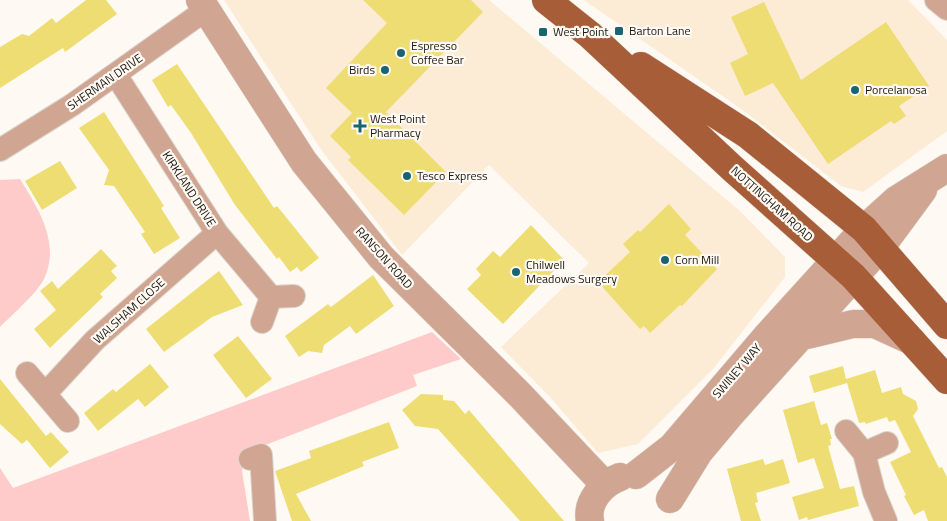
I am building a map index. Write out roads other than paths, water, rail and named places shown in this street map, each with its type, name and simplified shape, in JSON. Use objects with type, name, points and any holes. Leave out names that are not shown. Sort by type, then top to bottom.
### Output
[{"type":"main road","name":"NOTTINGHAM ROAD","points":[[546,0],[590,35],[845,269],[947,380]]},
{"type":"main road","name":"NOTTINGHAM ROAD","points":[[590,35],[748,135],[872,238],[947,325]]},
{"type":"street","points":[[936,0],[947,9]]},
{"type":"street","name":"SHERMAN DRIVE","points":[[0,150],[34,130],[116,75],[204,5]]},
{"type":"street","name":"RANSON ROAD","points":[[204,5],[304,162],[381,257],[520,395],[605,485]]},
{"type":"street","name":"KIRKLAND DRIVE","points":[[116,75],[217,233],[271,297]]},
{"type":"street","points":[[872,238],[896,200],[939,174]]},
{"type":"street","name":"WALSHAM CLOSE","points":[[45,394],[95,340],[217,233]]},
{"type":"street","name":"SWINEY WAY","points":[[636,475],[672,447],[766,337],[845,269],[872,238]]},
{"type":"street","name":"SWINEY WAY","points":[[671,510],[699,452],[803,336],[845,269]]},
{"type":"street","points":[[262,322],[271,297],[294,296]]},
{"type":"street","points":[[803,336],[853,324],[875,324],[912,341]]},
{"type":"street","points":[[27,373],[68,421]]},
{"type":"street","points":[[846,431],[864,453],[874,492],[886,521]]},
{"type":"street","points":[[864,453],[887,443]]},
{"type":"street","points":[[250,459],[261,455],[265,521]]},
{"type":"street","points":[[590,521],[594,499],[605,485],[619,477],[636,475]]},
{"type":"street","name":"SWINEY WAY","points":[[636,475],[656,483],[671,510]]},
{"type":"place","name":"Barton Lane","points":[[619,31]]},
{"type":"place","name":"West Point","points":[[543,32]]},
{"type":"place","name":"Espresso Coffee Bar","points":[[401,53]]},
{"type":"place","name":"Birds","points":[[385,70]]},
{"type":"place","name":"Porcelanosa","points":[[855,90]]},
{"type":"place","name":"West Point Pharmacy","points":[[360,126]]},
{"type":"place","name":"Tesco Express","points":[[407,176]]},
{"type":"place","name":"Corn Mill","points":[[665,260]]},
{"type":"place","name":"Chilwell Meadows Surgery","points":[[516,272]]}]
